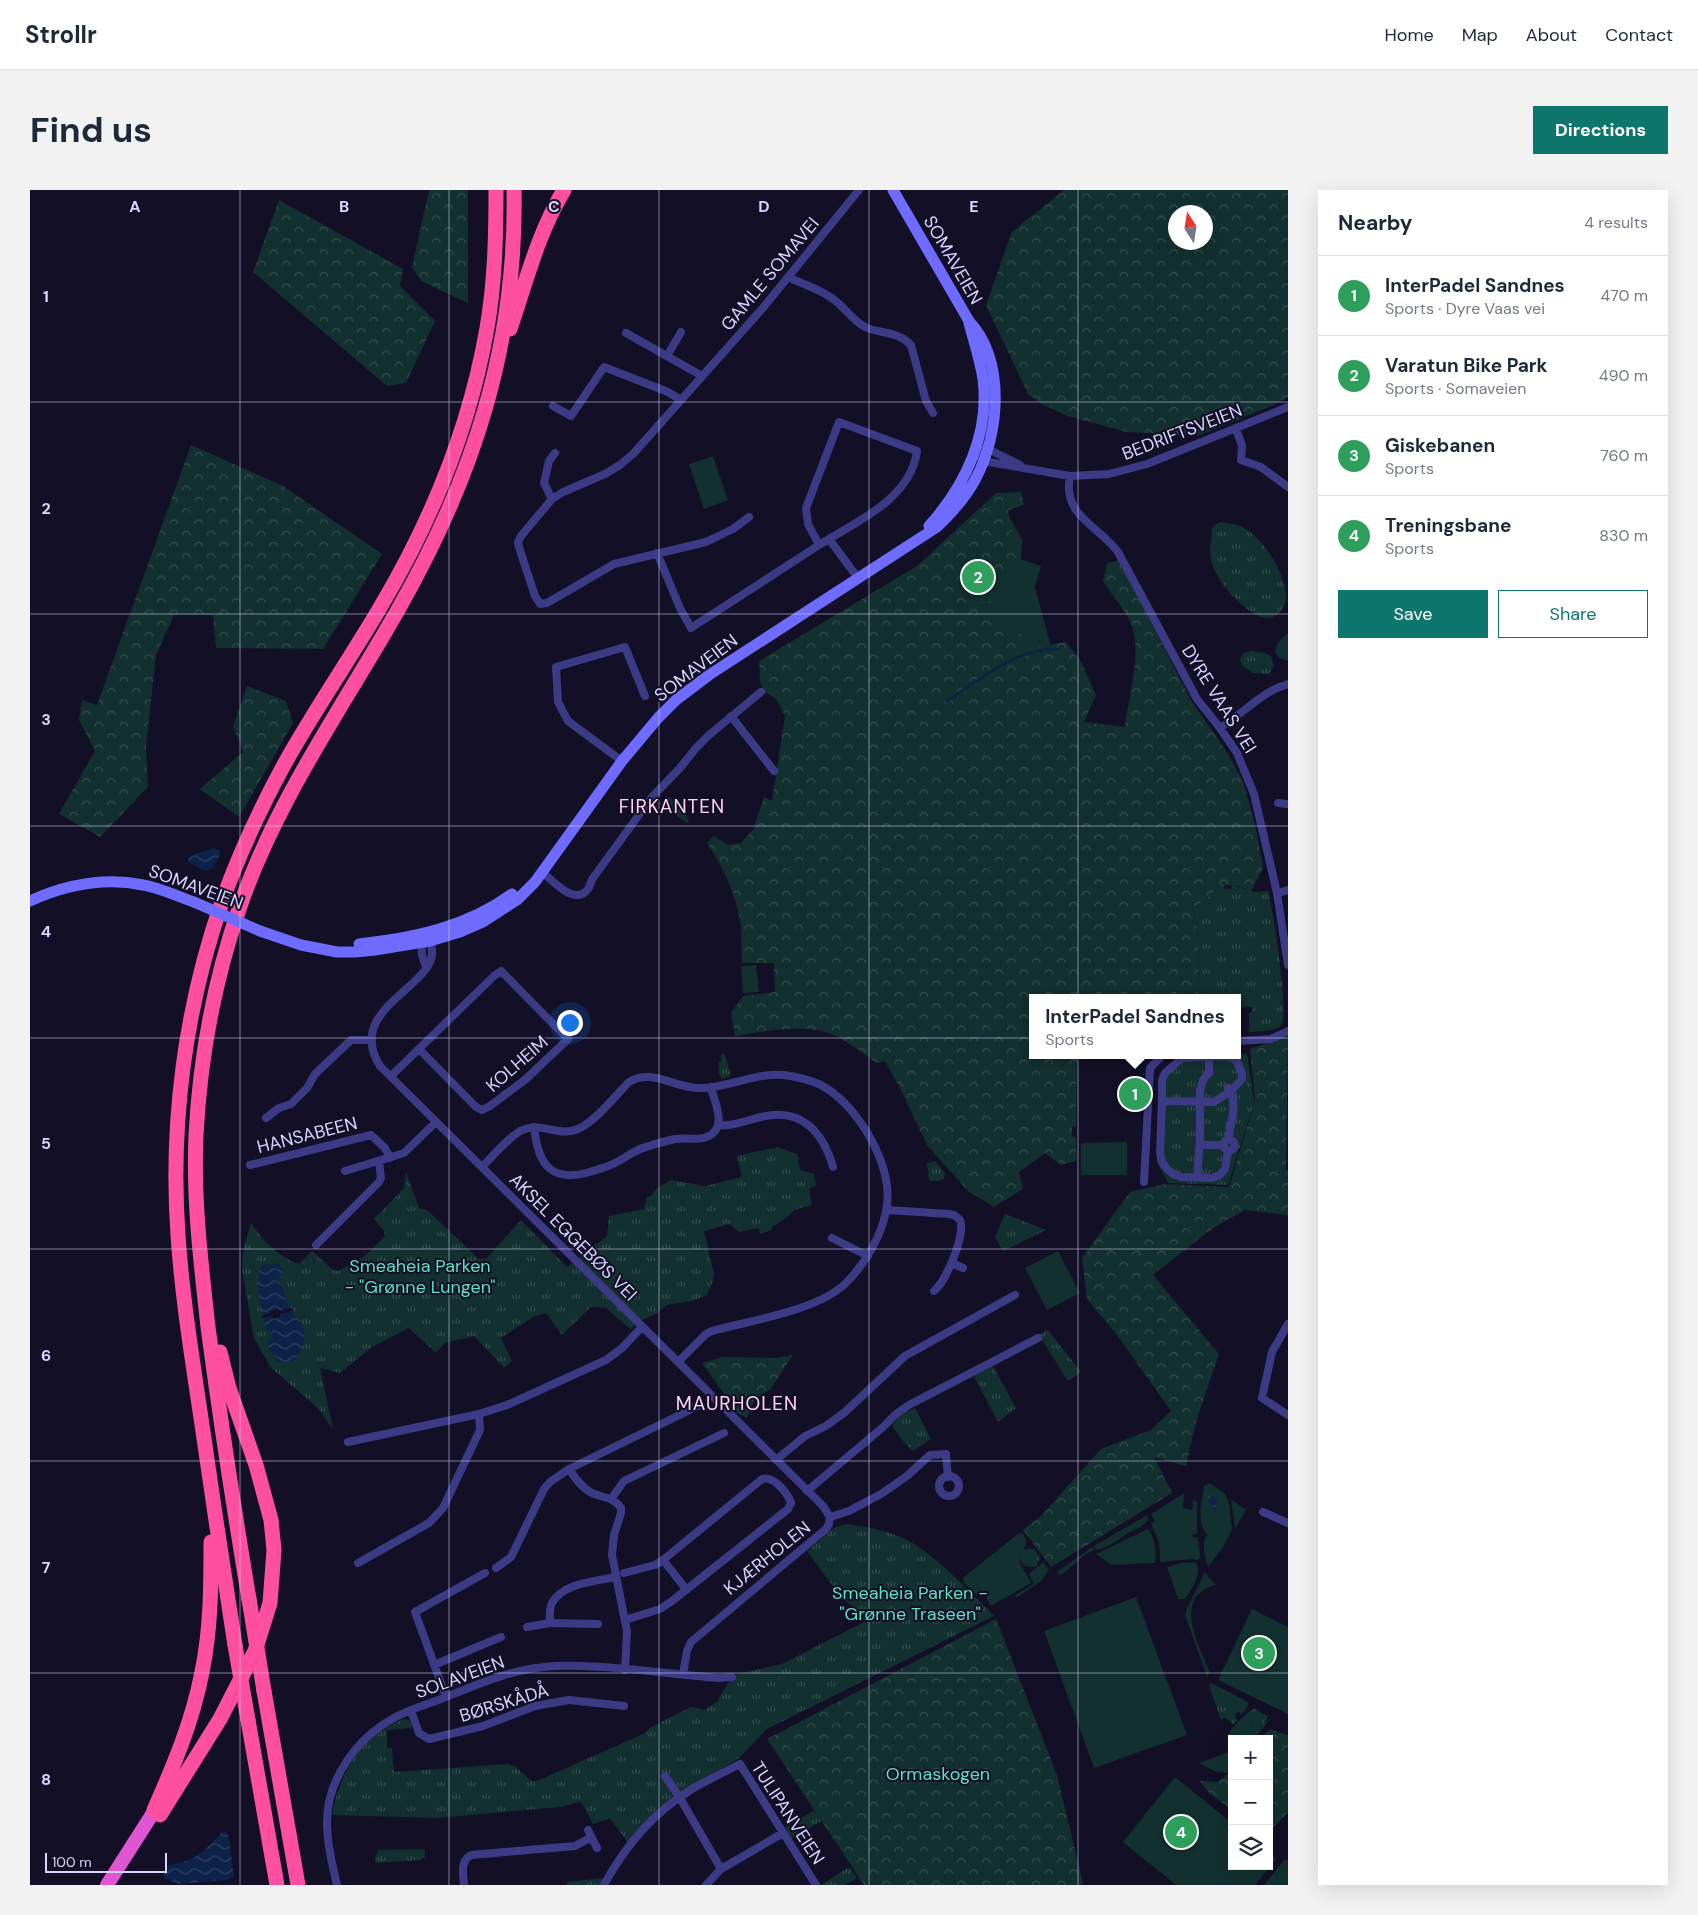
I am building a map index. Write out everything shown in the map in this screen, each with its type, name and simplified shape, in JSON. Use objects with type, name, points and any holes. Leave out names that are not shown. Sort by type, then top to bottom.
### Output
[{"type":"highway","points":[[277,1885],[215,1521],[186,1310],[178,1235],[177,1132],[184,1062],[193,1012],[213,930],[243,849],[286,762],[382,606],[412,550],[429,515],[461,434],[487,327],[495,243],[496,190]]},
{"type":"highway","points":[[499,358],[514,244],[514,190]]},
{"type":"highway","points":[[298,1885],[249,1599],[213,1367],[204,1290],[196,1204],[195,1153],[202,1060],[214,997],[230,934],[259,856],[306,763],[398,609],[444,523],[462,481],[475,443],[499,358],[509,334],[537,246],[548,219],[564,190]]},
{"type":"highway","points":[[106,1885],[220,1719],[254,1651],[270,1603],[274,1550],[272,1527],[264,1493],[228,1388],[204,1290]]},
{"type":"highway","points":[[117,1885],[156,1814],[192,1712],[202,1672],[208,1634],[211,1594],[211,1540],[215,1521]]},
{"type":"main road","name":"SOMAVEIEN","points":[[30,901],[78,885],[116,882],[148,886],[301,944],[337,952],[355,952],[424,939],[483,913],[509,897],[541,872],[622,761],[658,718],[676,700],[709,675],[937,527],[958,505],[976,478],[988,449],[994,407],[994,378],[986,345],[978,331],[969,321],[893,190]]},
{"type":"main road","name":"SOMAVEIEN","points":[[916,540],[950,501],[965,475],[975,451],[982,420],[983,385],[969,321]]},
{"type":"street","name":"GAMLE SOMAVEI","points":[[749,517],[717,538],[614,564],[547,603],[540,604],[535,596],[518,542],[552,499],[605,474],[620,465],[638,449],[788,277],[860,190]]},
{"type":"street","points":[[788,277],[829,297],[841,305],[853,319],[864,326],[906,339],[911,345],[926,401],[933,413]]},
{"type":"street","points":[[667,356],[681,332]]},
{"type":"street","points":[[626,333],[702,376]]},
{"type":"street","points":[[554,406],[571,416],[604,367],[668,392],[681,400]]},
{"type":"street","name":"BEDRIFTSVEIEN","points":[[983,461],[1070,476],[1109,474],[1156,461],[1288,407]]},
{"type":"street","points":[[657,553],[689,625],[694,627],[879,507],[896,492],[908,477],[916,459],[917,451],[880,435],[840,422],[806,508],[808,524],[819,545]]},
{"type":"street","points":[[1236,428],[1242,446],[1241,460],[1261,468],[1288,487]]},
{"type":"street","points":[[983,461],[975,451],[988,449]]},
{"type":"street","name":"BEDRIFTSVEIEN","points":[[988,449],[1024,467]]},
{"type":"street","points":[[552,499],[544,483],[549,461],[555,453]]},
{"type":"street","name":"DYRE VAAS VEI","points":[[1070,476],[1067,488],[1074,507],[1090,526],[1108,540],[1118,552],[1197,699],[1237,753],[1249,779],[1277,894],[1288,965]]},
{"type":"street","points":[[829,539],[858,578]]},
{"type":"street","points":[[622,761],[568,721],[558,702],[556,667],[625,647],[645,696]]},
{"type":"street","points":[[1220,728],[1266,694],[1288,684]]},
{"type":"street","points":[[541,872],[563,890],[574,895],[580,895],[588,890],[593,878],[652,797],[708,735],[761,692]]},
{"type":"street","points":[[731,716],[774,771]]},
{"type":"street","points":[[1278,803],[1288,804]]},
{"type":"street","points":[[1277,894],[1288,890]]},
{"type":"street","points":[[266,1118],[279,1108],[291,1104],[307,1088],[314,1074],[351,1040],[372,1040],[373,1030],[380,1014],[416,981],[426,967],[424,939]]},
{"type":"street","name":"KOLHEIM","points":[[390,1076],[494,976],[502,971],[568,1039],[526,1079],[482,1110],[476,1107],[419,1050]]},
{"type":"street","points":[[1241,1041],[1271,1039],[1288,1031]]},
{"type":"street","name":"AKSEL EGGEBØS VEI","points":[[372,1040],[376,1059],[390,1076],[823,1506],[830,1517]]},
{"type":"street","points":[[1144,1182],[1150,1068],[1159,1059]]},
{"type":"street","points":[[1180,1059],[1165,1073],[1162,1080],[1160,1153],[1162,1162],[1173,1174],[1197,1178],[1212,1178],[1220,1175],[1225,1169],[1230,1128],[1229,1115],[1232,1102],[1230,1090]]},
{"type":"street","points":[[1197,1178],[1203,1080],[1209,1073],[1209,1059]]},
{"type":"street","points":[[1162,1101],[1201,1105],[1214,1102],[1242,1079],[1242,1074],[1234,1059]]},
{"type":"street","points":[[482,1167],[516,1134],[527,1128],[534,1127],[567,1133],[580,1128],[590,1121],[629,1082],[640,1077],[652,1076],[683,1087],[701,1088],[759,1075],[773,1074],[801,1078],[826,1087],[847,1105],[882,1163],[886,1178],[887,1210],[880,1234],[868,1256],[846,1283],[824,1298],[796,1309],[712,1331],[706,1334],[678,1362]]},
{"type":"street","points":[[534,1127],[538,1146],[550,1170],[557,1174],[570,1176],[585,1173],[614,1164],[643,1147],[675,1139],[705,1138],[713,1133],[719,1125],[711,1087]]},
{"type":"street","points":[[719,1125],[734,1124],[772,1115],[793,1117],[813,1129],[820,1136],[826,1147],[832,1167]]},
{"type":"street","points":[[345,1171],[404,1153],[436,1122]]},
{"type":"street","name":"HANSABEEN","points":[[250,1165],[371,1135],[385,1148],[390,1158]]},
{"type":"street","points":[[1200,1145],[1227,1145]]},
{"type":"street","points":[[316,1245],[379,1182],[381,1178],[379,1162]]},
{"type":"street","points":[[887,1210],[949,1214],[957,1217],[962,1224],[952,1263],[942,1284],[934,1291]]},
{"type":"street","points":[[832,1238],[868,1256]]},
{"type":"street","points":[[952,1263],[963,1268]]},
{"type":"street","points":[[776,1460],[805,1436],[826,1426],[844,1412],[905,1356],[1014,1295]]},
{"type":"street","points":[[1288,1324],[1272,1352],[1262,1398],[1288,1415]]},
{"type":"street","points":[[348,1442],[479,1414],[507,1405],[606,1360],[622,1348],[642,1327]]},
{"type":"street","points":[[807,1491],[903,1409],[1038,1338]]},
{"type":"street","points":[[496,1568],[510,1557],[514,1551],[544,1489],[556,1477],[700,1405]]},
{"type":"street","points":[[358,1563],[429,1524],[436,1517],[443,1508],[477,1437],[481,1423],[479,1414]]},
{"type":"street","points":[[611,1499],[624,1481],[724,1433]]},
{"type":"street","name":"KJÆRHOLEN","points":[[682,1674],[691,1642],[826,1528],[830,1517],[849,1511],[880,1494],[906,1476],[930,1455],[946,1454],[948,1476]]},
{"type":"street","points":[[569,1469],[581,1485],[592,1493],[611,1499],[618,1504],[621,1513],[612,1547],[628,1637],[625,1670]]},
{"type":"street","points":[[624,1574],[656,1565],[762,1479],[772,1480],[789,1496],[791,1502],[788,1508],[660,1609],[625,1620]]},
{"type":"street","points":[[1263,1512],[1288,1523]]},
{"type":"street","points":[[663,1560],[686,1589]]},
{"type":"street","points":[[446,1697],[415,1612],[485,1573]]},
{"type":"street","points":[[550,1623],[552,1604],[561,1594],[573,1587],[616,1577]]},
{"type":"street","points":[[527,1628],[550,1623],[598,1624]]},
{"type":"street","points":[[434,1665],[501,1637]]},
{"type":"street","name":"SOLAVEIEN","points":[[337,1885],[328,1845],[326,1820],[328,1805],[335,1783],[357,1746],[370,1734],[395,1718],[488,1679],[535,1668],[576,1666],[718,1678],[732,1677]]},
{"type":"street","name":"BØRSKÅDÅ","points":[[411,1711],[419,1734],[430,1739],[483,1726],[535,1706],[552,1702],[569,1700],[624,1706]]},
{"type":"street","name":"TULIPANVEIEN","points":[[680,1798],[740,1764],[816,1885]]},
{"type":"street","points":[[665,1776],[680,1798],[721,1869]]},
{"type":"street","points":[[604,1885],[619,1859],[641,1831],[680,1798]]},
{"type":"street","points":[[588,1830],[590,1838],[597,1848]]},
{"type":"street","points":[[706,1885],[721,1869],[783,1833]]},
{"type":"street","points":[[464,1885],[463,1862],[471,1855],[575,1846],[590,1838]]},
{"type":"green space","points":[[429,190],[468,190],[468,303],[421,281],[412,267]]},
{"type":"green space","points":[[1064,190],[1288,190],[1288,397],[1274,405],[1197,436],[1127,432],[1067,416],[1040,403],[1028,394],[986,305],[1012,232]]},
{"type":"green space","points":[[279,200],[403,269],[400,286],[435,321],[406,383],[387,386],[253,272]]},
{"type":"green space","points":[[191,445],[283,486],[382,554],[323,649],[216,648],[213,615],[174,615],[156,655],[146,747],[148,787],[100,837],[59,814],[95,751],[79,720],[82,700],[97,705]]},
{"type":"green space","points":[[713,456],[728,500],[704,509],[689,464]]},
{"type":"green space","points":[[1021,492],[1024,505],[1008,510],[1016,552],[1016,569],[987,592],[980,602],[997,600],[994,620],[1016,629],[1021,636],[1025,649],[1066,642],[1080,660],[1096,695],[1084,722],[1125,727],[1134,675],[1136,648],[1131,623],[1103,581],[1107,563],[1119,560],[1192,702],[1225,749],[1243,781],[1256,829],[1263,868],[1251,891],[1238,886],[1220,885],[1195,908],[1198,940],[1199,994],[1029,994],[1029,1059],[1077,1059],[1076,1126],[1072,1127],[1072,1136],[1076,1137],[1077,1161],[1061,1165],[1045,1153],[1019,1172],[1023,1189],[994,1207],[968,1191],[927,1145],[885,1061],[877,1063],[841,1039],[816,1030],[786,1029],[735,1036],[731,1013],[743,996],[775,992],[774,963],[742,963],[741,927],[733,894],[719,862],[707,843],[714,836],[728,845],[741,843],[753,830],[764,797],[772,801],[785,716],[776,699],[763,691],[760,680],[759,661],[917,566],[996,493]]},
{"type":"green space","points":[[1000,502],[1022,539],[1021,559],[1041,566],[1035,587],[1057,669],[924,634]]},
{"type":"green space","points":[[1220,522],[1242,527],[1250,532],[1273,558],[1286,590],[1286,602],[1279,614],[1269,618],[1261,617],[1251,612],[1233,596],[1218,576],[1213,567],[1210,547],[1212,527]]},
{"type":"green space","points":[[1288,633],[1288,661],[1279,658],[1275,652],[1278,642]]},
{"type":"green space","points":[[1252,651],[1271,656],[1274,666],[1269,674],[1253,673],[1242,666],[1240,660],[1243,653]]},
{"type":"green space","points":[[247,686],[286,701],[293,723],[239,817],[200,789],[243,752],[233,726]]},
{"type":"green space","points":[[669,797],[684,810],[689,822],[687,823],[673,813],[673,810],[664,804]]},
{"type":"green space","points":[[1224,884],[1224,889],[1231,889],[1232,885],[1255,892],[1268,891],[1274,919],[1282,981],[1283,1014],[1282,1024],[1279,1027],[1267,1031],[1249,1032],[1249,1013],[1252,1012],[1252,1007],[1241,1007],[1241,994],[1199,994],[1198,940],[1194,912],[1195,908],[1220,885]]},
{"type":"green space","points":[[756,965],[759,992],[743,993],[741,966]]},
{"type":"green space","points":[[1288,1036],[1286,1169],[1288,1171],[1288,1215],[1245,1210],[1213,1228],[1153,1275],[1219,1354],[1196,1422],[1186,1466],[1154,1457],[1172,1493],[1051,1567],[1023,1530],[1042,1515],[1101,1449],[1151,1430],[1171,1411],[1117,1335],[1087,1299],[1082,1258],[1130,1192],[1165,1184],[1229,1187],[1255,1100],[1250,1049]]},
{"type":"green space","points":[[721,1054],[725,1054],[731,1076],[722,1079],[719,1073]]},
{"type":"green space","points":[[1241,1054],[1247,1054],[1254,1102],[1228,1185],[1168,1183],[1157,1162],[1160,1074],[1178,1059],[1241,1059]]},
{"type":"green space","points":[[1127,1142],[1127,1175],[1081,1175],[1081,1143]]},
{"type":"green space","name":"Smeaheia Parken - \"Grønne Lungen\"","points":[[778,1147],[797,1154],[800,1170],[814,1174],[816,1186],[809,1188],[812,1205],[794,1210],[772,1227],[772,1230],[760,1234],[759,1228],[739,1232],[730,1224],[704,1231],[714,1274],[706,1296],[692,1301],[667,1305],[656,1314],[642,1320],[630,1329],[606,1308],[591,1307],[562,1335],[546,1313],[535,1316],[501,1338],[512,1361],[504,1368],[474,1336],[445,1343],[436,1353],[409,1328],[372,1347],[340,1373],[320,1368],[333,1430],[318,1408],[271,1368],[254,1338],[242,1269],[244,1246],[251,1223],[266,1242],[291,1261],[299,1264],[312,1251],[333,1270],[339,1271],[365,1256],[385,1236],[384,1231],[374,1219],[404,1188],[406,1172],[419,1208],[427,1210],[479,1259],[487,1258],[521,1220],[567,1267],[607,1236],[609,1216],[644,1209],[647,1197],[651,1196],[657,1188],[671,1180],[705,1186],[742,1177],[737,1156]]},
{"type":"green space","points":[[935,1161],[945,1173],[944,1179],[929,1181],[927,1163]]},
{"type":"green space","points":[[1005,1214],[1046,1230],[1003,1251],[995,1237]]},
{"type":"green space","points":[[1058,1251],[1080,1293],[1047,1310],[1025,1268]]},
{"type":"green space","points":[[1048,1330],[1081,1372],[1068,1381],[1039,1335]]},
{"type":"green space","points":[[793,1355],[770,1390],[755,1398],[747,1418],[738,1414],[702,1363],[722,1357],[777,1358]]},
{"type":"green space","points":[[993,1366],[1016,1408],[998,1422],[974,1376]]},
{"type":"green space","points":[[915,1408],[931,1439],[913,1451],[892,1426],[900,1415]]},
{"type":"green space","points":[[1210,1483],[1224,1493],[1229,1502],[1232,1530],[1223,1547],[1209,1566],[1207,1565],[1204,1549],[1207,1535],[1202,1525],[1201,1504],[1204,1486]]},
{"type":"green space","points":[[1184,1493],[1183,1508],[1192,1510],[1194,1499],[1197,1502],[1197,1533],[1192,1535],[1198,1538],[1200,1557],[1198,1560],[1162,1562],[1160,1561],[1159,1543],[1151,1523],[1155,1521],[1151,1514]]},
{"type":"green space","points":[[1231,1499],[1246,1510],[1235,1529]]},
{"type":"green space","points":[[1147,1515],[1148,1520],[1142,1526],[1111,1544],[1096,1550],[1094,1546]]},
{"type":"green space","name":"Smeaheia Parken - \"Grønne Traseen\"","points":[[845,1524],[891,1533],[908,1540],[947,1569],[994,1616],[767,1729],[738,1759],[678,1794],[628,1843],[610,1818],[593,1824],[582,1803],[579,1802],[560,1807],[436,1818],[332,1815],[341,1784],[355,1757],[376,1735],[404,1719],[409,1720],[411,1728],[387,1730],[387,1748],[392,1748],[394,1772],[508,1764],[515,1766],[531,1781],[537,1781],[643,1734],[651,1727],[691,1707],[704,1710],[717,1702],[728,1683],[737,1674],[782,1664],[864,1622],[863,1617],[838,1593],[807,1551],[834,1528]]},
{"type":"green space","points":[[1148,1529],[1155,1545],[1155,1563],[1114,1565],[1096,1554]]},
{"type":"green space","points":[[1019,1533],[1023,1534],[1027,1541],[1020,1558],[1020,1563],[1031,1583],[991,1606],[982,1590],[977,1595],[964,1583],[963,1578]]},
{"type":"green space","points":[[1092,1547],[1094,1550],[1086,1554],[1060,1576],[1057,1572]]},
{"type":"green space","points":[[1034,1549],[1040,1557],[1036,1567],[1024,1566],[1020,1558],[1023,1550]]},
{"type":"green space","points":[[1043,1562],[1049,1570],[1041,1581],[1016,1598],[1015,1595],[1034,1584],[1029,1574]]},
{"type":"green space","points":[[1195,1562],[1198,1573],[1195,1582],[1185,1599],[1178,1599],[1167,1567]]},
{"type":"green space","points":[[1205,1572],[1216,1585],[1202,1591],[1195,1599],[1191,1610],[1195,1636],[1210,1673],[1207,1676],[1185,1615]]},
{"type":"green space","points":[[1136,1597],[1187,1735],[1094,1768],[1044,1631]]},
{"type":"green space","points":[[1252,1609],[1288,1627],[1288,1714],[1218,1680]]},
{"type":"green space","name":"Ormaskogen","points":[[996,1619],[1057,1775],[1083,1883],[1080,1885],[864,1885],[767,1739]]},
{"type":"green space","points":[[1211,1683],[1233,1694],[1231,1697],[1238,1708],[1246,1709],[1241,1715],[1240,1712],[1236,1713],[1235,1718],[1237,1720],[1232,1725],[1231,1721],[1224,1718],[1221,1720],[1209,1686]]},
{"type":"green space","points":[[1233,1694],[1249,1703],[1246,1709],[1238,1708],[1231,1697]]},
{"type":"green space","points":[[1253,1709],[1257,1709],[1268,1716],[1263,1725],[1254,1725],[1250,1717],[1245,1715]]},
{"type":"green space","points":[[1245,1715],[1250,1716],[1253,1724],[1266,1722],[1270,1718],[1257,1735],[1228,1735]]},
{"type":"green space","points":[[1270,1729],[1288,1735],[1288,1812],[1273,1828],[1273,1735],[1264,1735]]},
{"type":"green space","points":[[1228,1752],[1228,1771],[1226,1773],[1214,1771],[1199,1763]]},
{"type":"green space","points":[[1228,1773],[1228,1807],[1210,1794],[1200,1781],[1218,1782]]},
{"type":"green space","points":[[1175,1777],[1228,1820],[1228,1870],[1267,1870],[1255,1885],[1176,1885],[1123,1842]]},
{"type":"green space","points":[[815,1810],[821,1821],[791,1839],[785,1828]]},
{"type":"green space","points":[[425,1849],[425,1857],[421,1860],[375,1863],[375,1856],[378,1850]]},
{"type":"green space","points":[[1285,1859],[1288,1861],[1288,1885],[1264,1885]]},
{"type":"green space","points":[[849,1867],[857,1878],[845,1885],[821,1885]]},
{"type":"green space","points":[[604,1878],[601,1885],[567,1885],[567,1882]]},
{"type":"water","points":[[214,848],[219,850],[220,855],[213,868],[206,871],[189,863],[188,859],[193,855]]},
{"type":"water","points":[[279,1263],[283,1271],[279,1277],[279,1282],[290,1310],[300,1322],[304,1333],[304,1343],[294,1361],[277,1362],[269,1348],[269,1340],[272,1337],[272,1333],[267,1330],[260,1298],[258,1282],[261,1266]]},
{"type":"water","points":[[1211,1495],[1217,1499],[1215,1513],[1212,1504],[1207,1500]]},
{"type":"water","points":[[223,1831],[228,1834],[234,1876],[228,1880],[178,1884],[164,1878],[165,1866],[190,1860],[205,1850]]},
{"type":"pier","points":[[292,1308],[293,1311],[280,1314],[280,1317],[273,1319],[272,1316],[262,1318],[261,1316],[278,1309],[279,1311]]},
{"type":"waterway","points":[[947,701],[1000,666],[1014,659],[1043,650],[1059,649]]},
{"type":"place","name":"Varatun Bike Park","points":[[978,577]]},
{"type":"place","name":"InterPadel Sandnes","points":[[1135,1094]]},
{"type":"place","name":"Giskebanen","points":[[1259,1653]]},
{"type":"place","name":"Treningsbane","points":[[1181,1832]]},
{"type":"district","name":"FIRKANTEN","points":[[672,806]]},
{"type":"district","name":"MAURHOLEN","points":[[737,1403]]}]
